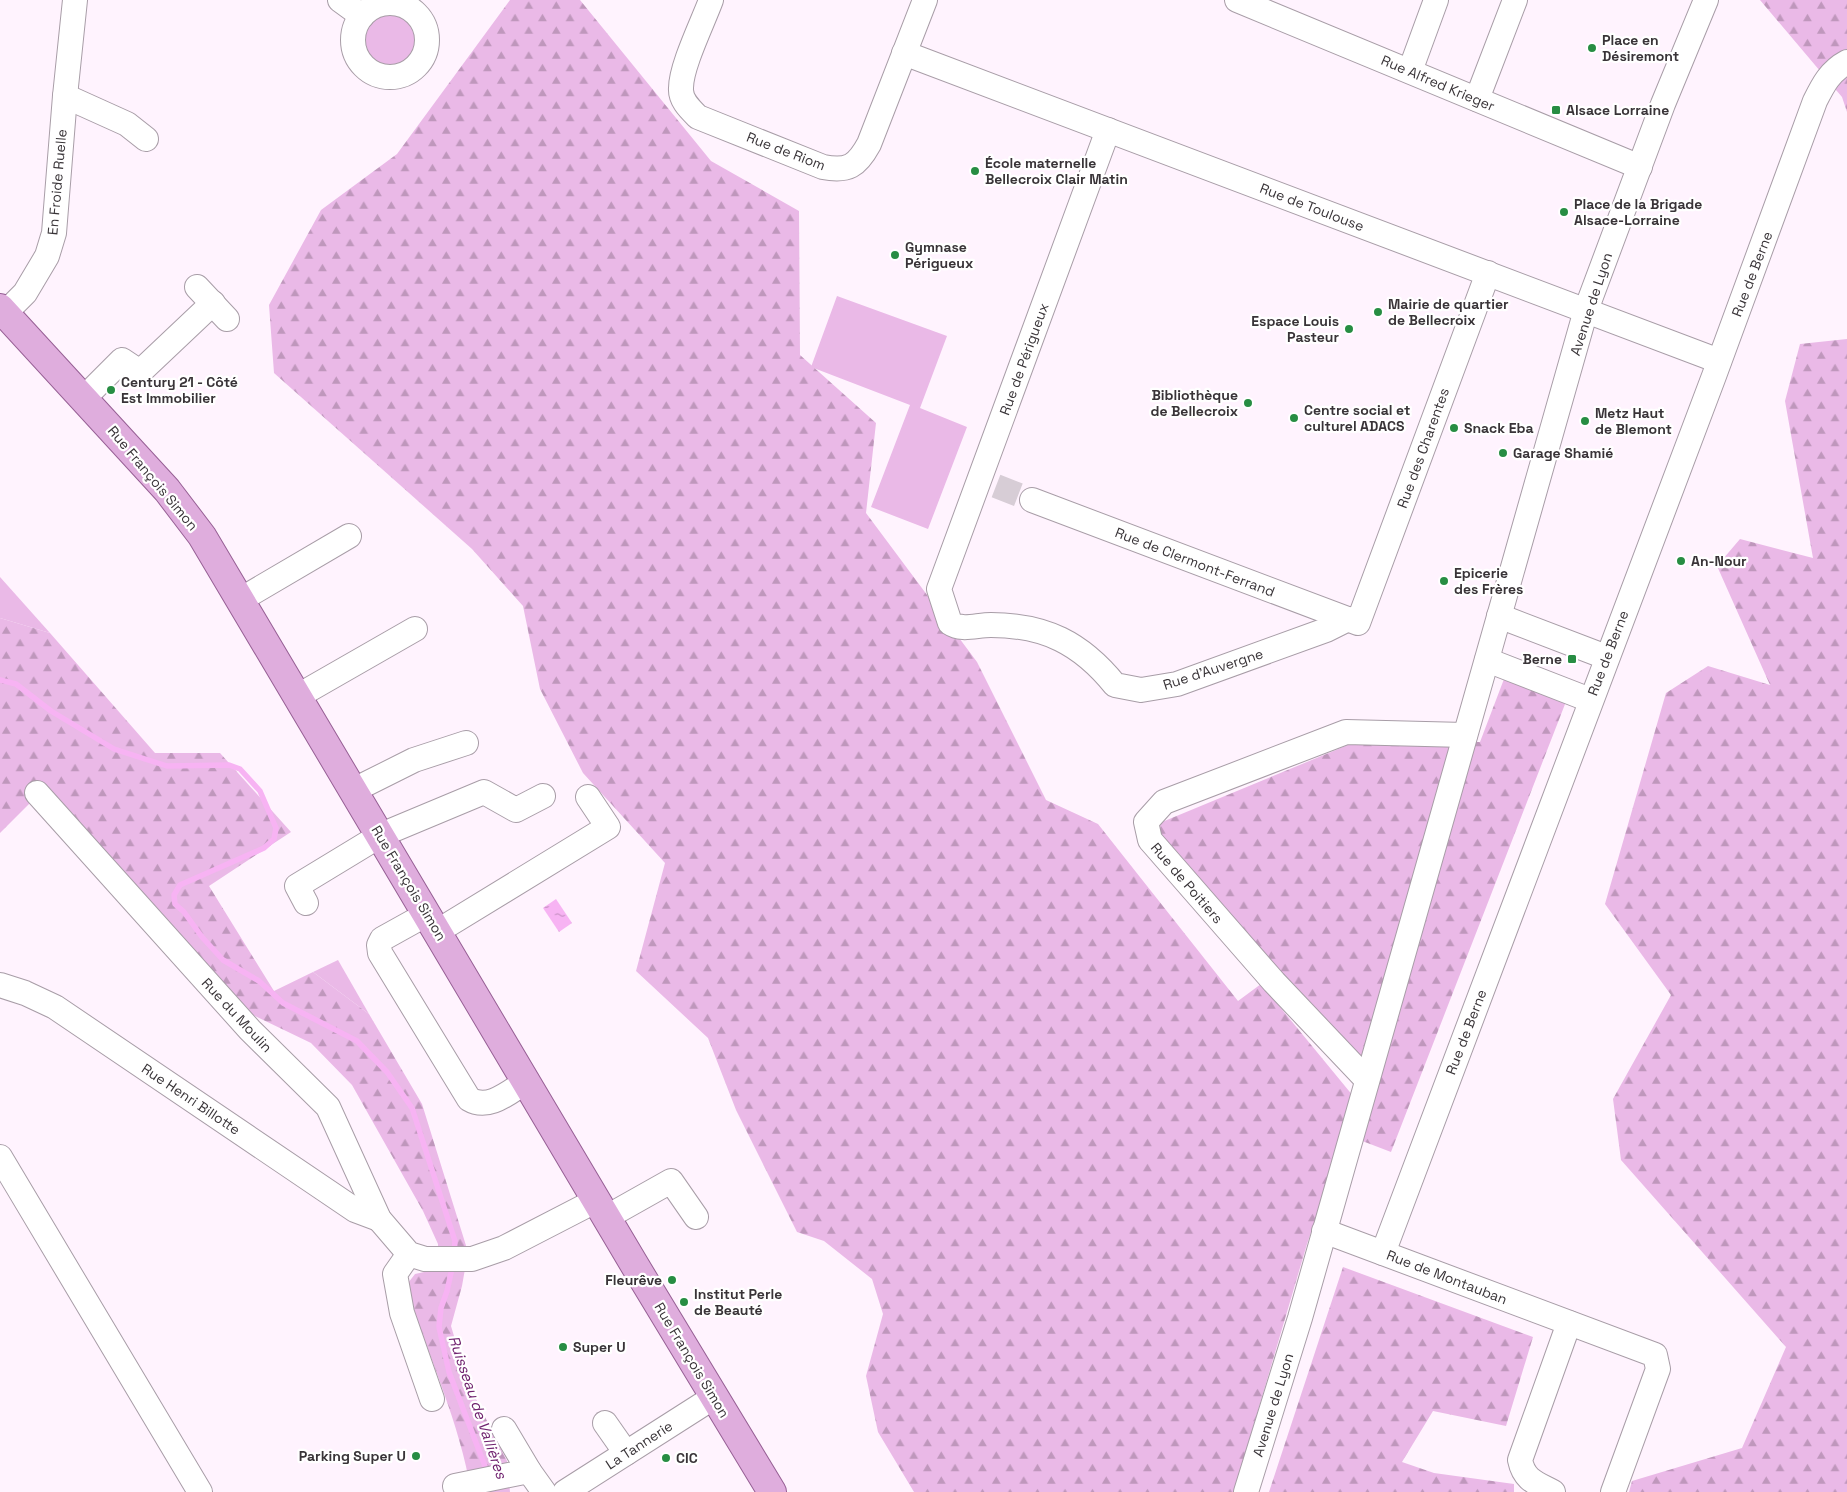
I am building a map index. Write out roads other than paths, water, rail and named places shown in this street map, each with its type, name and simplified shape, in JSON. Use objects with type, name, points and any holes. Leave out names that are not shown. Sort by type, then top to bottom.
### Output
[{"type":"main road","name":"Rue François Simon","points":[[3,310],[167,490],[202,536],[772,1492]]},
{"type":"street","name":"En Froide Ruelle","points":[[3,310],[25,293],[47,256],[54,233],[75,0]]},
{"type":"street","points":[[340,0],[362,16]]},
{"type":"street","name":"Rue de Riom","points":[[711,0],[684,72],[680,89],[687,107],[698,117],[823,167],[839,170],[859,162],[869,144],[925,0]]},
{"type":"street","name":"Rue Alfred Krieger","points":[[1237,0],[1640,168]]},
{"type":"street","points":[[1410,71],[1436,0]]},
{"type":"street","points":[[1477,99],[1515,0]]},
{"type":"street","name":"Avenue de Lyon","points":[[1246,1492],[1300,1318],[1586,310],[1706,0]]},
{"type":"street","name":"Rue de Toulouse","points":[[904,53],[1719,361]]},
{"type":"street","name":"Rue de Berne","points":[[1383,1253],[1815,101],[1824,82],[1838,67],[1847,62]]},
{"type":"street","points":[[65,96],[126,124],[146,139]]},
{"type":"street","name":"Rue de Périgueux","points":[[939,589],[987,483],[1108,130]]},
{"type":"street","name":"Rue des Charentes","points":[[1353,621],[1488,273]]},
{"type":"street","points":[[84,398],[122,360],[140,372],[212,303]]},
{"type":"street","name":"Rue de Clermont-Ferrand","points":[[1032,500],[1353,621]]},
{"type":"street","points":[[240,600],[349,536]]},
{"type":"street","name":"Rue d'Auvergne","points":[[939,589],[950,623],[958,628],[1013,625],[1043,631],[1066,641],[1085,654],[1102,669],[1115,685],[1141,690],[1177,684],[1353,621]]},
{"type":"street","points":[[1499,616],[1606,657]]},
{"type":"street","points":[[298,696],[415,629]]},
{"type":"street","points":[[1487,660],[1590,700]]},
{"type":"street","name":"Rue de Poitiers","points":[[1367,1080],[1274,982],[1150,840],[1146,822],[1164,802],[1346,732],[1465,735]]},
{"type":"street","points":[[354,790],[414,760],[466,743]]},
{"type":"street","points":[[306,903],[297,886],[381,835],[484,792],[516,810],[543,796]]},
{"type":"street","name":"Rue du Moulin","points":[[37,793],[250,1030],[328,1107],[380,1219],[417,1256]]},
{"type":"street","points":[[527,1081],[487,1104],[478,1105],[469,1099],[380,953],[379,945],[382,939],[433,923],[608,828],[588,797]]},
{"type":"street","name":"Rue Henri Billotte","points":[[0,985],[25,993],[56,1007],[355,1210],[380,1219]]},
{"type":"street","points":[[0,1156],[200,1492]]},
{"type":"street","points":[[432,1399],[402,1313],[395,1274],[417,1256],[472,1259],[671,1181],[696,1217]]},
{"type":"street","name":"Rue de Montauban","points":[[1324,1231],[1654,1355],[1658,1369],[1613,1492]]},
{"type":"street","points":[[1553,1492],[1531,1480],[1522,1472],[1520,1460],[1569,1323]]},
{"type":"street","name":"La Tannerie","points":[[565,1492],[714,1397]]},
{"type":"street","points":[[605,1422],[626,1453]]},
{"type":"street","points":[[504,1429],[522,1473],[544,1492]]},
{"type":"street","points":[[460,1485],[522,1473]]},
{"type":"water","points":[[556,899],[572,923],[559,932],[543,908]]},
{"type":"waterway","name":"Ruisseau de Vallières","points":[[0,680],[16,684],[51,711],[114,749],[167,766],[229,765],[240,769],[260,791],[276,828],[274,839],[264,848],[180,885],[174,895],[175,904],[184,912],[202,937],[223,960],[259,981],[283,1003],[357,1041],[387,1072],[412,1108],[455,1241],[454,1254]]},
{"type":"waterway","name":"Ruisseau de Vallières","points":[[453,1264],[441,1308],[439,1327],[449,1372],[488,1474]]},
{"type":"tunnel","points":[[996,486],[1032,500]]},
{"type":"place","name":"Place en Désiremont","points":[[1592,48]]},
{"type":"place","name":"Alsace Lorraine","points":[[1556,110]]},
{"type":"place","name":"École maternelle Bellecroix Clair Matin","points":[[975,171]]},
{"type":"place","name":"Place de la Brigade Alsace-Lorraine","points":[[1564,212]]},
{"type":"place","name":"Gymnase Périgueux","points":[[895,255]]},
{"type":"place","name":"Mairie de quartier de Bellecroix","points":[[1378,312]]},
{"type":"place","name":"Espace Louis Pasteur","points":[[1349,329]]},
{"type":"place","name":"Century 21 - Côté Est Immobilier","points":[[111,390]]},
{"type":"place","name":"Bibliothèque de Bellecroix","points":[[1248,403]]},
{"type":"place","name":"Centre social et culturel ADACS","points":[[1294,418]]},
{"type":"place","name":"Metz Haut de Blemont","points":[[1585,421]]},
{"type":"place","name":"Snack Eba","points":[[1454,428]]},
{"type":"place","name":"Garage Shamié","points":[[1503,453]]},
{"type":"place","name":"An-Nour","points":[[1681,561]]},
{"type":"place","name":"Epicerie des Frères","points":[[1444,581]]},
{"type":"place","name":"Berne","points":[[1572,659]]},
{"type":"place","name":"Fleurêve","points":[[672,1280]]},
{"type":"place","name":"Institut Perle de Beauté","points":[[684,1302]]},
{"type":"place","name":"Super U","points":[[563,1347]]},
{"type":"place","name":"Parking Super U","points":[[416,1456]]},
{"type":"place","name":"CIC","points":[[666,1458]]}]
